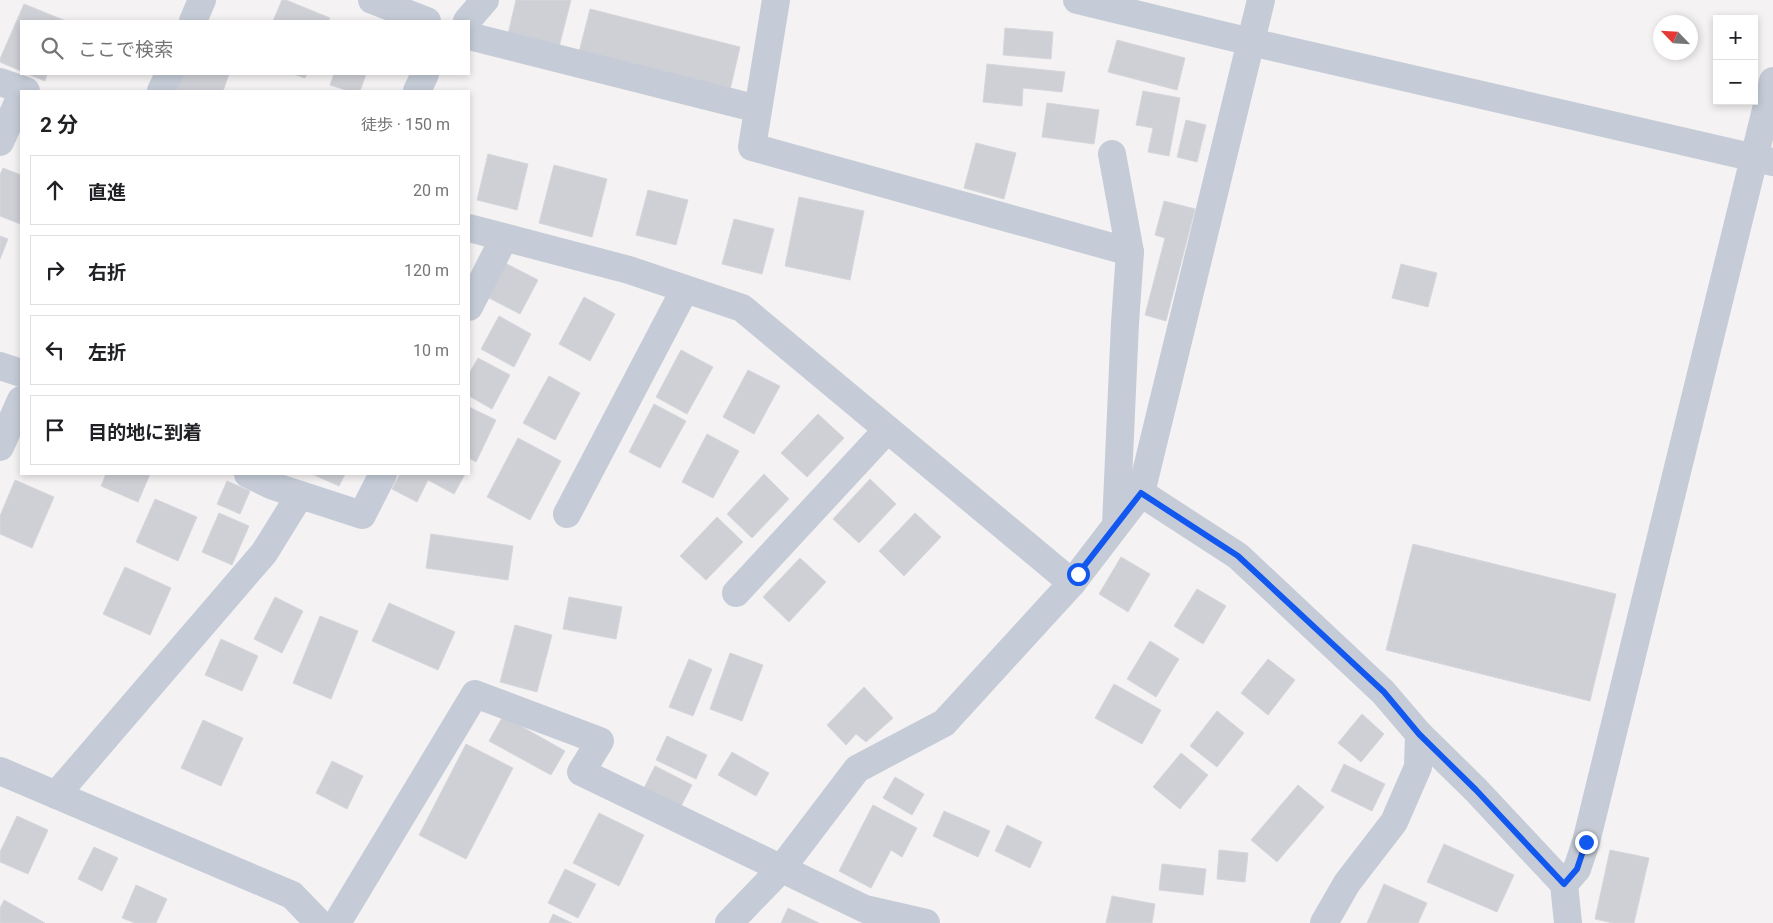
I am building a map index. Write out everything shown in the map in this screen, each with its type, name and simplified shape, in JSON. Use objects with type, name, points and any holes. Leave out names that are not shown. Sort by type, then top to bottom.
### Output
[{"type":"street","points":[[193,20],[202,0]]},
{"type":"street","points":[[372,0],[424,20]]},
{"type":"street","points":[[468,20],[485,0]]},
{"type":"street","points":[[776,0],[752,147],[1130,252]]},
{"type":"street","points":[[1077,0],[1764,160]]},
{"type":"street","points":[[728,923],[781,869],[857,769],[944,723],[1072,583],[1141,493],[1261,0]]},
{"type":"street","points":[[470,36],[758,109]]},
{"type":"street","points":[[161,90],[169,75]]},
{"type":"street","points":[[417,90],[424,75]]},
{"type":"street","points":[[1564,884],[1577,869],[1586,842],[1764,160],[1773,81]]},
{"type":"street","points":[[0,142],[19,90]]},
{"type":"street","points":[[1112,154],[1130,252],[1124,323],[1116,525]]},
{"type":"street","points":[[470,228],[629,270],[742,308],[1072,583]]},
{"type":"street","points":[[470,305],[504,238]]},
{"type":"street","points":[[567,514],[685,289]]},
{"type":"street","points":[[0,366],[20,373]]},
{"type":"street","points":[[0,447],[20,402]]},
{"type":"street","points":[[736,593],[888,430]]},
{"type":"street","points":[[250,475],[273,486],[362,515],[382,475]]},
{"type":"street","points":[[1141,493],[1238,556],[1384,692],[1419,734],[1476,790],[1564,884],[1568,923]]},
{"type":"street","points":[[56,795],[264,553],[300,495]]},
{"type":"street","points":[[337,923],[475,694],[600,741],[581,772],[866,909],[926,923]]},
{"type":"street","points":[[1324,923],[1347,883],[1394,822],[1418,767],[1419,734]]},
{"type":"street","points":[[0,771],[292,895],[319,923]]},
{"type":"building","points":[[282,0],[330,18],[329,20],[273,20]]},
{"type":"building","points":[[516,0],[571,0],[559,47],[508,34]]},
{"type":"building","points":[[24,4],[64,20],[20,20],[20,71],[0,62]]},
{"type":"building","points":[[590,9],[740,47],[730,90],[579,52]]},
{"type":"building","points":[[1005,28],[1053,32],[1051,59],[1003,55]]},
{"type":"building","points":[[1117,40],[1185,58],[1177,90],[1108,72]]},
{"type":"building","points":[[987,64],[1065,72],[1062,92],[1023,88],[1022,106],[983,102]]},
{"type":"building","points":[[30,75],[47,75],[45,81]]},
{"type":"building","points":[[183,75],[229,75],[223,90],[176,90]]},
{"type":"building","points":[[296,75],[306,75],[305,78]]},
{"type":"building","points":[[334,75],[366,75],[360,90],[346,90],[330,85]]},
{"type":"building","points":[[1143,91],[1180,98],[1169,156],[1148,152],[1153,128],[1136,125]]},
{"type":"building","points":[[1047,103],[1099,110],[1094,144],[1042,137]]},
{"type":"building","points":[[1186,120],[1206,125],[1197,162],[1177,157]]},
{"type":"building","points":[[976,143],[1016,153],[1004,199],[964,188]]},
{"type":"building","points":[[488,154],[528,164],[517,210],[477,200]]},
{"type":"building","points":[[554,165],[607,179],[592,237],[539,223]]},
{"type":"building","points":[[3,168],[20,175],[20,224],[0,216],[0,175]]},
{"type":"building","points":[[648,190],[688,200],[676,245],[636,235]]},
{"type":"building","points":[[799,197],[864,211],[850,280],[785,266]]},
{"type":"building","points":[[1164,201],[1195,209],[1166,321],[1145,315],[1165,238],[1155,235]]},
{"type":"building","points":[[734,219],[774,229],[762,274],[722,264]]},
{"type":"building","points":[[0,236],[8,239],[0,259]]},
{"type":"building","points":[[505,263],[538,280],[520,314],[487,297]]},
{"type":"building","points":[[1401,264],[1437,273],[1428,307],[1392,298]]},
{"type":"building","points":[[584,297],[615,314],[590,361],[559,344]]},
{"type":"building","points":[[499,316],[531,334],[514,367],[481,349]]},
{"type":"building","points":[[681,350],[713,367],[687,414],[656,397]]},
{"type":"building","points":[[478,358],[510,375],[492,409],[470,397],[470,372]]},
{"type":"building","points":[[748,370],[780,386],[754,434],[723,417]]},
{"type":"building","points":[[549,376],[580,393],[555,440],[523,423]]},
{"type":"building","points":[[654,404],[686,421],[660,468],[629,452]]},
{"type":"building","points":[[470,407],[496,420],[476,462],[470,459]]},
{"type":"building","points":[[818,414],[844,438],[807,477],[781,453]]},
{"type":"building","points":[[707,434],[739,451],[713,498],[682,482]]},
{"type":"building","points":[[518,438],[561,461],[530,520],[487,497]]},
{"type":"building","points":[[764,474],[789,499],[752,538],[727,514]]},
{"type":"building","points":[[106,475],[150,475],[138,502],[101,486]]},
{"type":"building","points":[[314,475],[344,475],[339,486]]},
{"type":"building","points":[[399,475],[464,475],[454,494],[428,480],[417,502],[392,489]]},
{"type":"building","points":[[870,479],[896,504],[859,543],[833,519]]},
{"type":"building","points":[[15,480],[54,497],[32,548],[0,534],[0,516]]},
{"type":"building","points":[[227,481],[250,491],[240,514],[217,504]]},
{"type":"building","points":[[155,499],[197,517],[178,561],[136,542]]},
{"type":"building","points":[[219,513],[249,526],[232,565],[202,552]]},
{"type":"building","points":[[915,513],[941,537],[904,576],[879,551]]},
{"type":"building","points":[[717,517],[743,542],[706,580],[680,556]]},
{"type":"building","points":[[431,534],[513,546],[508,580],[426,568]]},
{"type":"building","points":[[1413,544],[1616,594],[1590,701],[1386,650]]},
{"type":"building","points":[[1121,557],[1150,574],[1128,612],[1099,594]]},
{"type":"building","points":[[800,558],[826,582],[789,622],[763,597]]},
{"type":"building","points":[[125,567],[171,588],[150,635],[103,614]]},
{"type":"building","points":[[1197,589],[1226,606],[1203,644],[1174,626]]},
{"type":"building","points":[[275,597],[303,611],[282,653],[254,639]]},
{"type":"building","points":[[569,597],[622,607],[616,639],[563,629]]},
{"type":"building","points":[[389,603],[455,632],[438,670],[372,641]]},
{"type":"building","points":[[320,616],[358,631],[331,699],[293,683]]},
{"type":"building","points":[[515,625],[552,635],[537,692],[500,682]]},
{"type":"building","points":[[221,639],[258,656],[242,691],[205,675]]},
{"type":"building","points":[[1150,641],[1179,659],[1156,697],[1127,679]]},
{"type":"building","points":[[730,653],[763,665],[742,721],[710,709]]},
{"type":"building","points":[[689,659],[712,669],[693,716],[669,707]]},
{"type":"building","points":[[1268,659],[1295,680],[1268,715],[1241,693]]},
{"type":"building","points":[[1114,684],[1161,710],[1142,744],[1095,718]]},
{"type":"building","points":[[864,687],[893,718],[866,742],[856,734],[846,745],[827,725]]},
{"type":"building","points":[[1217,711],[1244,733],[1217,767],[1190,746]]},
{"type":"building","points":[[1362,714],[1384,734],[1361,762],[1338,743]]},
{"type":"building","points":[[503,716],[565,751],[551,775],[489,741]]},
{"type":"building","points":[[203,720],[243,738],[221,786],[181,768]]},
{"type":"building","points":[[667,736],[707,755],[696,779],[656,760]]},
{"type":"building","points":[[466,744],[513,768],[466,859],[419,835]]},
{"type":"building","points":[[732,752],[769,773],[756,796],[718,775]]},
{"type":"building","points":[[1181,753],[1208,775],[1180,809],[1153,787]]},
{"type":"building","points":[[332,761],[363,776],[347,809],[316,793]]},
{"type":"building","points":[[1344,764],[1385,784],[1372,811],[1331,791]]},
{"type":"building","points":[[655,766],[692,785],[679,810],[642,792]]},
{"type":"building","points":[[895,777],[924,794],[912,815],[883,798]]},
{"type":"building","points":[[1298,785],[1324,807],[1277,862],[1251,840]]},
{"type":"building","points":[[873,805],[917,828],[902,857],[891,850],[871,888],[839,871]]},
{"type":"building","points":[[944,811],[990,831],[978,857],[933,836]]},
{"type":"building","points":[[599,813],[644,835],[619,886],[573,863]]},
{"type":"building","points":[[17,816],[48,830],[28,874],[0,862],[0,852]]},
{"type":"building","points":[[1007,825],[1042,842],[1030,868],[995,851]]},
{"type":"building","points":[[1444,844],[1514,875],[1497,912],[1427,882]]},
{"type":"building","points":[[94,847],[118,858],[102,891],[78,879]]},
{"type":"building","points":[[1219,850],[1248,853],[1245,882],[1217,879]]},
{"type":"building","points":[[1610,850],[1649,858],[1634,923],[1613,923],[1595,919]]},
{"type":"building","points":[[1162,864],[1206,869],[1203,895],[1159,890]]},
{"type":"building","points":[[565,869],[596,884],[578,918],[548,903]]},
{"type":"building","points":[[1384,884],[1427,903],[1418,923],[1367,923]]},
{"type":"building","points":[[136,885],[167,899],[156,923],[135,923],[122,918]]},
{"type":"building","points":[[1112,896],[1155,904],[1152,923],[1106,923]]},
{"type":"building","points":[[4,900],[45,923],[0,923],[0,908]]},
{"type":"building","points":[[788,908],[819,923],[781,923]]},
{"type":"building","points":[[553,914],[572,923],[549,923]]},
{"type":"route","points":[[1078,574],[1141,493],[1238,556],[1384,692],[1419,734],[1476,790],[1564,884],[1577,869],[1586,842]]}]
